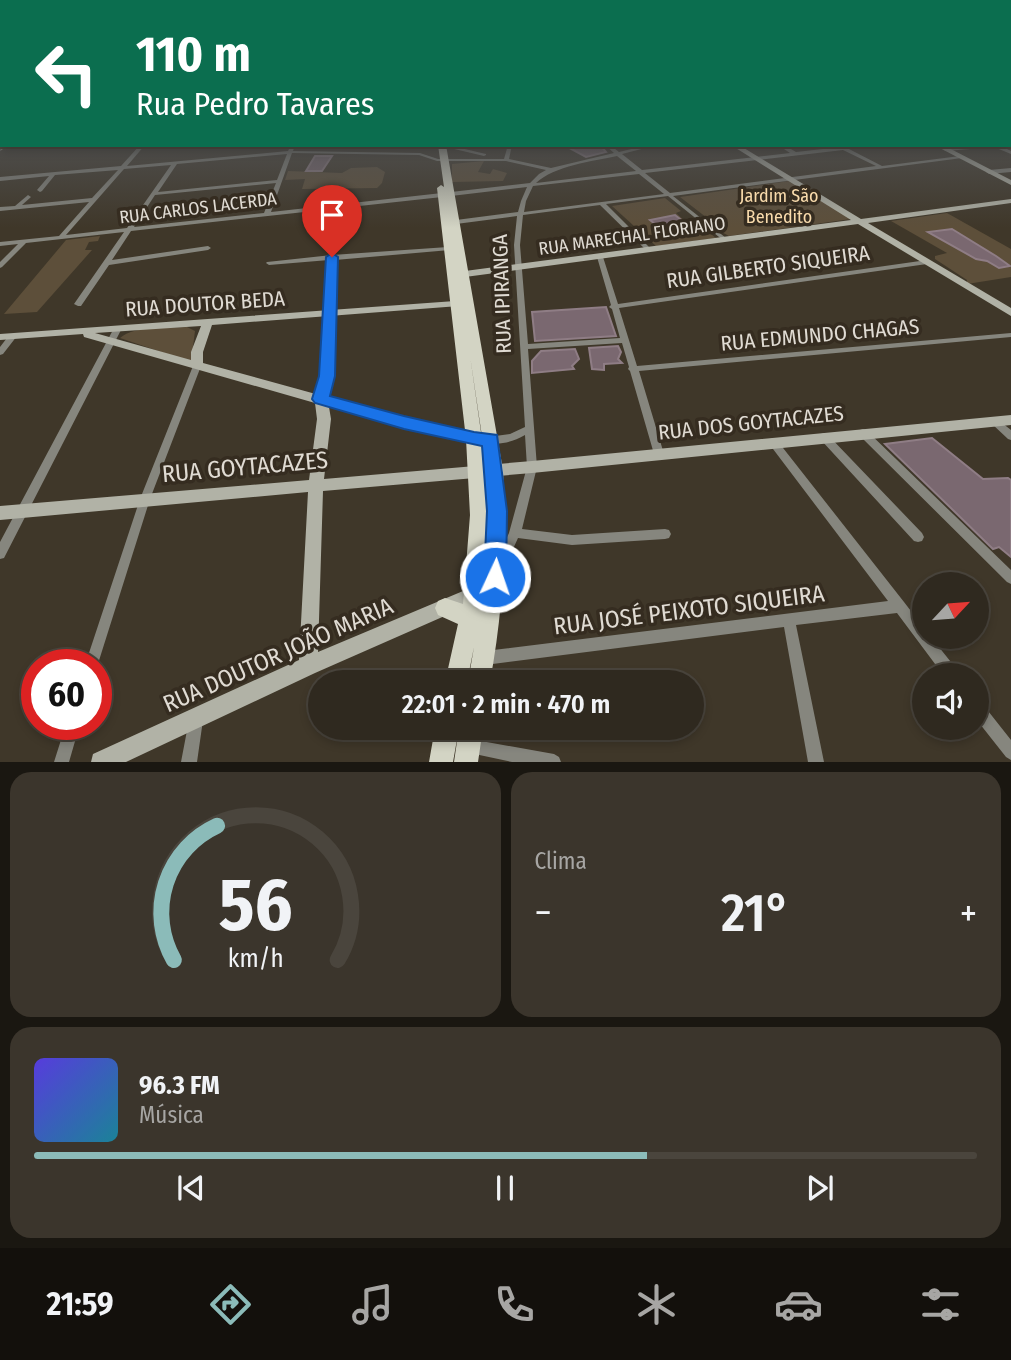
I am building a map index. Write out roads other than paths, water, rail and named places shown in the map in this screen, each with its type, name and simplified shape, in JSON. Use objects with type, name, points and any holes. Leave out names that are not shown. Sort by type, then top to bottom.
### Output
[{"type":"main road","points":[[961,158],[1011,183]]},
{"type":"main road","points":[[757,159],[1008,309]]},
{"type":"main road","points":[[441,160],[446,195],[448,248],[458,275],[455,304],[482,439]]},
{"type":"main road","points":[[446,195],[456,222],[458,275],[486,470],[497,511],[495,577],[482,670]]},
{"type":"main road","name":"RUA MARECHAL FLORIANO","points":[[458,275],[1011,201]]},
{"type":"main road","points":[[197,359],[208,322]]},
{"type":"main road","name":"RUA DOUTOR BEDA","points":[[114,335],[208,322]]},
{"type":"main road","points":[[6,336],[79,332],[114,335],[183,362],[197,359],[321,399],[482,439]]},
{"type":"main road","points":[[308,666],[316,484],[324,419],[321,399]]},
{"type":"main road","points":[[324,419],[334,408],[345,405]]},
{"type":"main road","name":"RUA DOS GOYTACAZES","points":[[486,470],[1011,419]]},
{"type":"main road","points":[[459,670],[475,594],[479,515],[486,470]]},
{"type":"main road","name":"RUA GOYTACAZES","points":[[0,513],[486,470]]},
{"type":"main road","points":[[475,594],[489,586],[495,577]]},
{"type":"main road","name":"RUA DOUTOR JOÃO MARIA","points":[[101,761],[308,666],[475,594]]},
{"type":"main road","points":[[445,608],[459,612],[469,620]]},
{"type":"main road","points":[[441,761],[445,740]]},
{"type":"street","points":[[61,237],[132,158]]},
{"type":"street","points":[[0,179],[220,158]]},
{"type":"street","points":[[267,214],[288,158]]},
{"type":"street","points":[[432,158],[441,160],[506,160],[551,170]]},
{"type":"street","points":[[482,159],[491,158]]},
{"type":"street","points":[[530,185],[535,178],[551,170],[606,158]]},
{"type":"street","points":[[620,158],[724,239]]},
{"type":"street","name":"RUA CARLOS LACERDA","points":[[0,244],[768,158]]},
{"type":"street","points":[[862,158],[881,167]]},
{"type":"street","points":[[456,222],[956,158]]},
{"type":"street","points":[[78,304],[175,163]]},
{"type":"street","points":[[989,172],[1011,170]]},
{"type":"street","points":[[40,190],[53,174]]},
{"type":"street","points":[[153,194],[279,181]]},
{"type":"street","name":"RUA IPIRANGA","points":[[495,577],[515,533],[531,467],[519,268],[520,214],[530,185]]},
{"type":"street","points":[[17,207],[28,197]]},
{"type":"street","points":[[0,209],[94,200]]},
{"type":"street","points":[[601,203],[649,250]]},
{"type":"street","points":[[0,266],[24,242]]},
{"type":"street","points":[[105,263],[208,248]]},
{"type":"street","points":[[269,263],[448,248]]},
{"type":"street","points":[[321,399],[327,376],[332,257]]},
{"type":"street","points":[[600,257],[659,454]]},
{"type":"street","name":"RUA GILBERTO SIQUEIRA","points":[[614,307],[927,262]]},
{"type":"street","name":"RUA DOUTOR BEDA","points":[[208,322],[455,304]]},
{"type":"street","points":[[0,554],[114,335]]},
{"type":"street","name":"RUA EDMUNDO CHAGAS","points":[[632,369],[1011,335]]},
{"type":"street","points":[[0,352],[6,336]]},
{"type":"street","points":[[523,347],[624,340]]},
{"type":"street","points":[[97,649],[145,499],[197,359]]},
{"type":"street","points":[[994,421],[1011,436]]},
{"type":"street","points":[[482,439],[512,438],[529,429]]},
{"type":"street","points":[[863,433],[1011,578]]},
{"type":"street","points":[[824,437],[918,537]]},
{"type":"street","points":[[773,442],[943,663]]},
{"type":"street","points":[[515,533],[572,540],[665,534]]},
{"type":"street","name":"RUA JOSÉ PEIXOTO SIQUEIRA","points":[[484,658],[900,606]]},
{"type":"street","points":[[789,621],[816,761]]},
{"type":"street","points":[[189,761],[197,718]]},
{"type":"street","points":[[989,724],[1011,752]]},
{"type":"street","points":[[61,761],[68,740]]},
{"type":"street","points":[[468,745],[554,761]]},
{"type":"park label","name":"Jardim São Benedito","points":[[779,206]]}]
